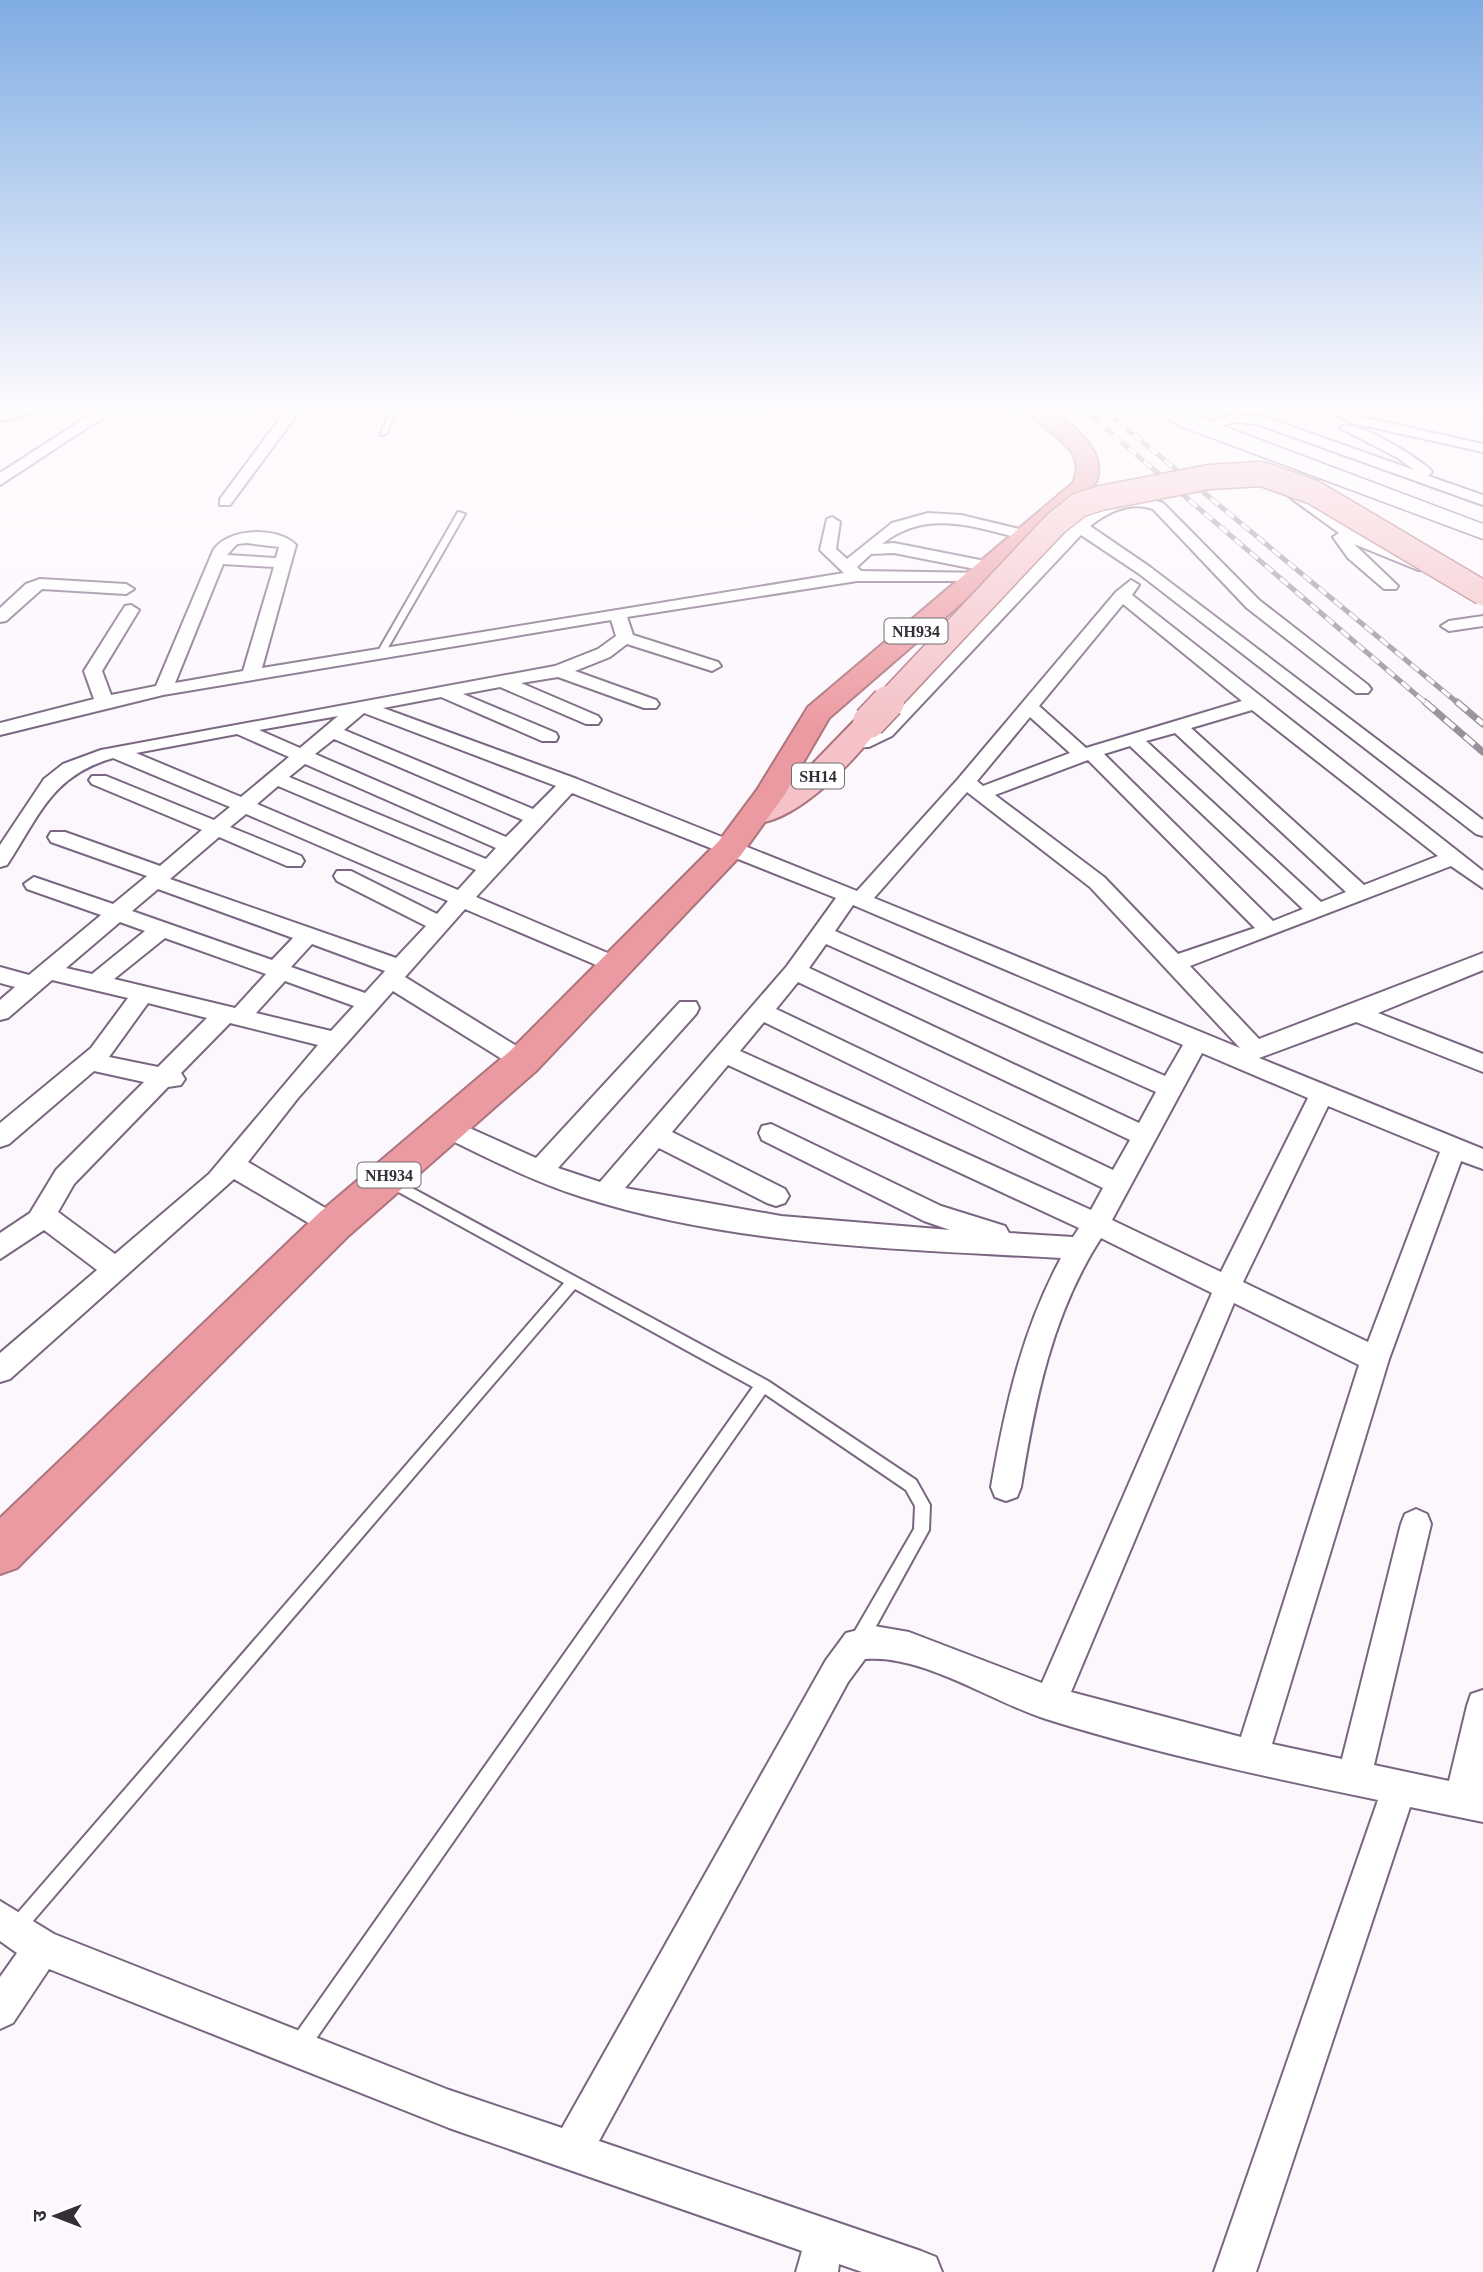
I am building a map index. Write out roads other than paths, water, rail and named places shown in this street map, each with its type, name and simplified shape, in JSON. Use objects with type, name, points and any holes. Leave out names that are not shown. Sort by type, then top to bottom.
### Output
[{"type":"highway","name":"NH934","points":[[0,1551],[333,1225],[523,1061],[730,848],[756,815],[818,713],[986,572],[1048,515]]},
{"type":"main road","name":"SH14","points":[[756,815],[806,789],[1066,515]]},
{"type":"main road","name":"SH14","points":[[1352,515],[1483,593]]},
{"type":"street","points":[[1063,515],[1144,570],[1483,830]]},
{"type":"street","points":[[847,744],[869,741],[885,732],[1093,515]]},
{"type":"street","points":[[1166,515],[1238,591],[1362,690]]},
{"type":"street","points":[[1323,515],[1366,545],[1412,560],[1483,600]]},
{"type":"street","points":[[1437,515],[1483,532]]},
{"type":"street","points":[[851,572],[867,550],[895,527],[912,520],[959,520],[1026,535]]},
{"type":"street","points":[[832,522],[828,550],[851,572]]},
{"type":"street","points":[[1337,525],[1344,544],[1390,586]]},
{"type":"street","points":[[163,690],[217,559],[228,542],[256,539],[288,545],[251,675]]},
{"type":"street","points":[[867,550],[894,548],[986,572]]},
{"type":"street","points":[[604,1194],[726,1054],[795,971],[821,933],[854,898],[974,788],[1029,707],[1144,570]]},
{"type":"street","points":[[0,729],[163,690],[851,572],[986,572]]},
{"type":"street","points":[[0,617],[32,587],[40,584],[126,589]]},
{"type":"street","points":[[1122,596],[1483,881]]},
{"type":"street","points":[[104,702],[93,671],[131,610]]},
{"type":"street","points":[[618,614],[625,638]]},
{"type":"street","points":[[1449,626],[1483,621]]},
{"type":"street","points":[[625,638],[712,666]]},
{"type":"street","points":[[0,860],[61,771],[118,752],[559,671],[604,653],[625,638]]},
{"type":"street","points":[[559,671],[650,704]]},
{"type":"street","points":[[503,682],[592,720]]},
{"type":"street","points":[[443,692],[549,737]]},
{"type":"street","points":[[974,788],[1255,703]]},
{"type":"street","points":[[0,1012],[360,706]]},
{"type":"street","points":[[360,706],[570,783],[854,898],[1196,1042],[1247,1054],[1321,1095],[1483,1159]]},
{"type":"street","points":[[1029,707],[1087,754],[1270,930]]},
{"type":"street","points":[[1177,725],[1361,894]]},
{"type":"street","points":[[239,728],[300,757],[509,846]]},
{"type":"street","points":[[331,731],[536,818]]},
{"type":"street","points":[[1133,739],[1318,911]]},
{"type":"street","points":[[118,752],[616,965]]},
{"type":"street","points":[[275,778],[490,868]]},
{"type":"street","points":[[99,780],[294,861]]},
{"type":"street","points":[[0,1370],[218,1181],[336,1041],[509,846],[570,783]]},
{"type":"street","points":[[974,788],[1097,882],[1174,964],[1247,1054]]},
{"type":"street","points":[[58,837],[309,935],[396,974],[523,1061]]},
{"type":"street","points":[[1174,964],[1270,930],[1453,858]]},
{"type":"street","points":[[344,876],[440,925]]},
{"type":"street","points":[[34,884],[370,1003]]},
{"type":"street","points":[[96,982],[162,929]]},
{"type":"street","points":[[821,933],[1170,1088]]},
{"type":"street","points":[[282,971],[278,969],[288,954],[309,935]]},
{"type":"street","points":[[1247,1054],[1483,961]]},
{"type":"street","points":[[0,1248],[40,1219],[65,1177],[282,971]]},
{"type":"street","points":[[795,971],[1144,1136]]},
{"type":"street","points":[[0,975],[96,982],[336,1041]]},
{"type":"street","points":[[0,1137],[99,1054],[143,994]]},
{"type":"street","points":[[541,1170],[688,1008]]},
{"type":"street","points":[[761,1011],[1118,1183]]},
{"type":"street","points":[[1356,1013],[1483,1063]]},
{"type":"street","points":[[1006,1487],[1018,1410],[1038,1341],[1079,1248],[1096,1224],[1196,1042]]},
{"type":"street","points":[[726,1054],[1096,1224],[1375,1359]]},
{"type":"street","points":[[90,1062],[171,1079]]},
{"type":"street","points":[[1050,1704],[1227,1288],[1321,1095]]},
{"type":"street","points":[[445,1126],[541,1170],[604,1194],[773,1226],[901,1238],[1079,1248]]},
{"type":"street","points":[[771,1133],[933,1214],[1034,1245]]},
{"type":"street","points":[[656,1135],[776,1196]]},
{"type":"street","points":[[1252,1756],[1375,1359],[1454,1147]]},
{"type":"street","points":[[232,1165],[333,1225]]},
{"type":"street","points":[[40,1219],[48,1219],[116,1269]]},
{"type":"street","points":[[1354,1778],[1416,1524]]},
{"type":"street","points":[[571,2152],[837,1671],[857,1644],[876,1640],[903,1647],[1050,1704],[1252,1756],[1473,1803],[1483,1706]]},
{"type":"street","points":[[1235,2272],[1399,1788]]},
{"type":"street","points":[[0,2010],[19,1932],[297,2049],[449,2109],[571,2152],[821,2255],[921,2272]]},
{"type":"lane","points":[[381,653],[460,515]]},
{"type":"lane","points":[[385,1178],[572,1283],[763,1385],[911,1485],[923,1505],[921,1530],[857,1644]]},
{"type":"lane","points":[[19,1932],[572,1283]]},
{"type":"lane","points":[[297,2049],[763,1385]]},
{"type":"railway","points":[[1207,515],[1427,704]]},
{"type":"railway","points":[[1231,515],[1459,704]]},
{"type":"railway","points":[[1425,702],[1483,752]]},
{"type":"railway","points":[[1457,702],[1483,724]]}]
